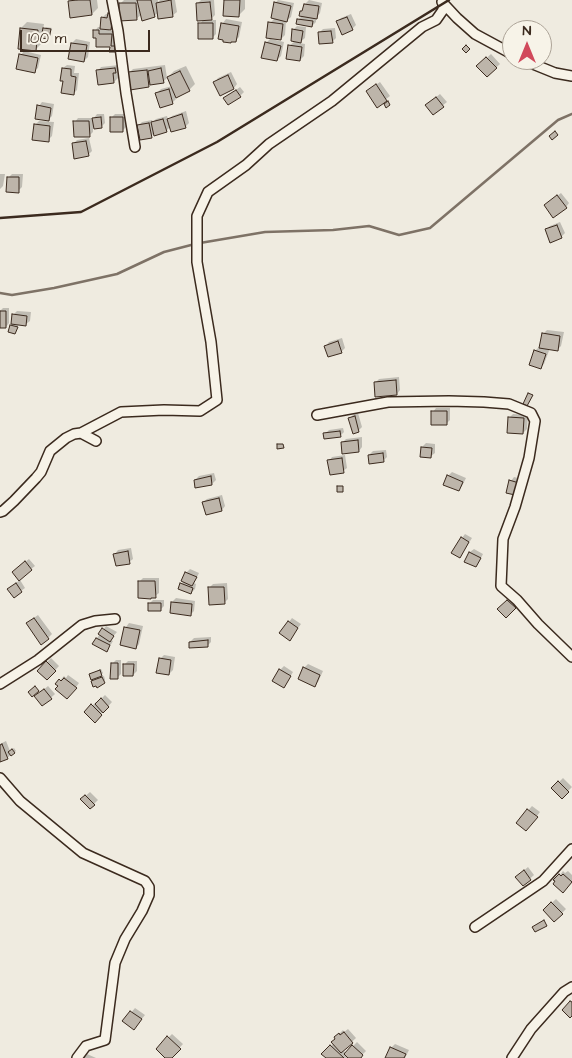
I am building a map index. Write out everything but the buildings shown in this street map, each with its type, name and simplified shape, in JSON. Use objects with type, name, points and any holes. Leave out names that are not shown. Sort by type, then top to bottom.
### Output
[{"type":"street","points":[[112,0],[135,147]]},
{"type":"street","points":[[442,2],[475,34],[502,49]]},
{"type":"street","points":[[0,512],[14,501],[42,472],[50,451],[66,438],[81,433],[121,412],[200,411],[217,400],[197,262],[197,216],[208,192],[246,165],[269,144],[332,101],[422,28],[436,20],[443,10],[442,2]]},
{"type":"street","points":[[548,70],[572,76]]},
{"type":"street","points":[[317,415],[388,402],[419,401],[509,404],[531,413],[534,421],[530,458],[503,539],[501,586],[572,657]]},
{"type":"street","points":[[81,433],[96,441]]},
{"type":"street","points":[[0,684],[38,660],[82,625],[94,620],[115,619]]},
{"type":"street","points":[[0,778],[20,801],[83,853],[145,882],[149,887],[149,895],[142,911],[125,939],[115,963],[105,1040],[86,1046],[78,1058]]},
{"type":"street","points":[[475,926],[543,881],[572,849]]},
{"type":"street","points":[[512,1058],[531,1029],[564,992],[572,987]]},
{"type":"waterway","points":[[200,243],[265,232],[333,230],[369,226],[399,235],[430,228],[558,120],[572,114]]},
{"type":"waterway","points":[[0,293],[12,295],[117,274],[164,252],[195,244]]},
{"type":"railway","points":[[0,218],[81,212],[217,142],[449,0]]}]
